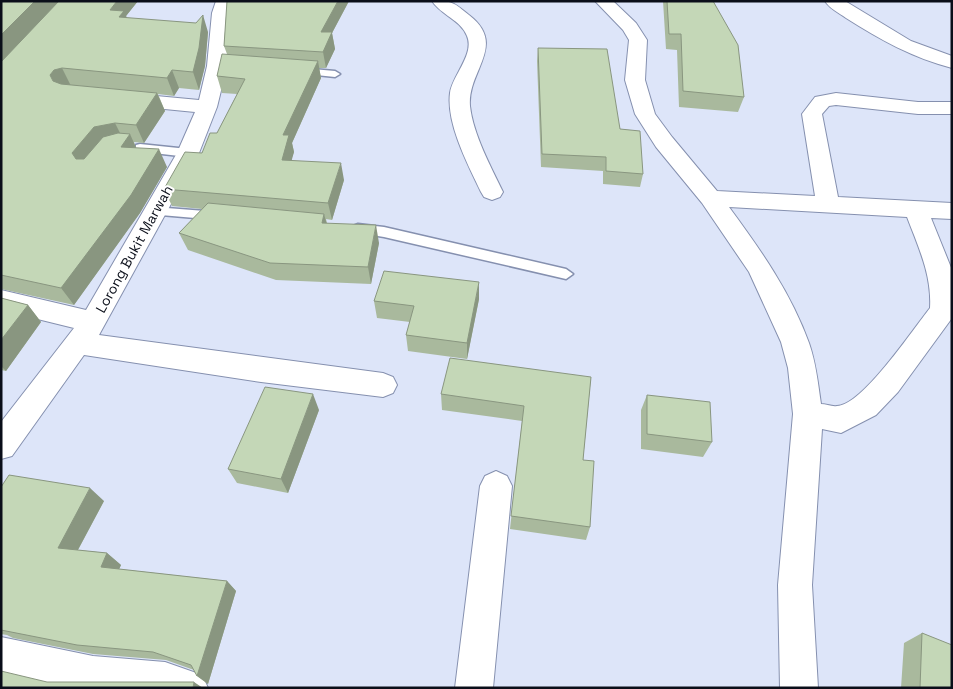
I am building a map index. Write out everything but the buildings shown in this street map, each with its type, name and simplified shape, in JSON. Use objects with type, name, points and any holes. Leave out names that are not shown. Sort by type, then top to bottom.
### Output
[{"type":"street","name":"Lorong Bukit Marwah","points":[[1,446],[86,332],[188,154],[222,66],[221,13],[225,1]]},
{"type":"street","points":[[440,1],[466,21],[477,36],[478,48],[460,92],[460,108],[473,152],[492,192]]},
{"type":"street","points":[[603,1],[630,27],[638,40],[635,80],[645,114],[664,142],[710,198],[760,268],[777,301],[794,342],[802,368],[808,414],[795,585],[798,688]]},
{"type":"street","points":[[833,1],[877,29],[939,59],[952,62]]},
{"type":"street","points":[[100,97],[207,107]]},
{"type":"street","points":[[828,205],[812,114],[822,101],[836,98],[918,108],[952,108]]},
{"type":"street","points":[[710,198],[952,211]]},
{"type":"street","points":[[808,414],[841,420],[866,406],[888,384],[943,310],[944,294],[940,272],[916,209]]},
{"type":"street","points":[[1,300],[86,332],[261,370],[384,385]]},
{"type":"street","points":[[474,688],[496,486]]},
{"type":"street","points":[[1,655],[90,681],[165,681],[189,688]]},
{"type":"lane","points":[[286,70],[335,74]]},
{"type":"lane","points":[[125,147],[188,154]]},
{"type":"lane","points":[[154,211],[232,217]]},
{"type":"lane","points":[[346,228],[384,232],[566,274]]}]
